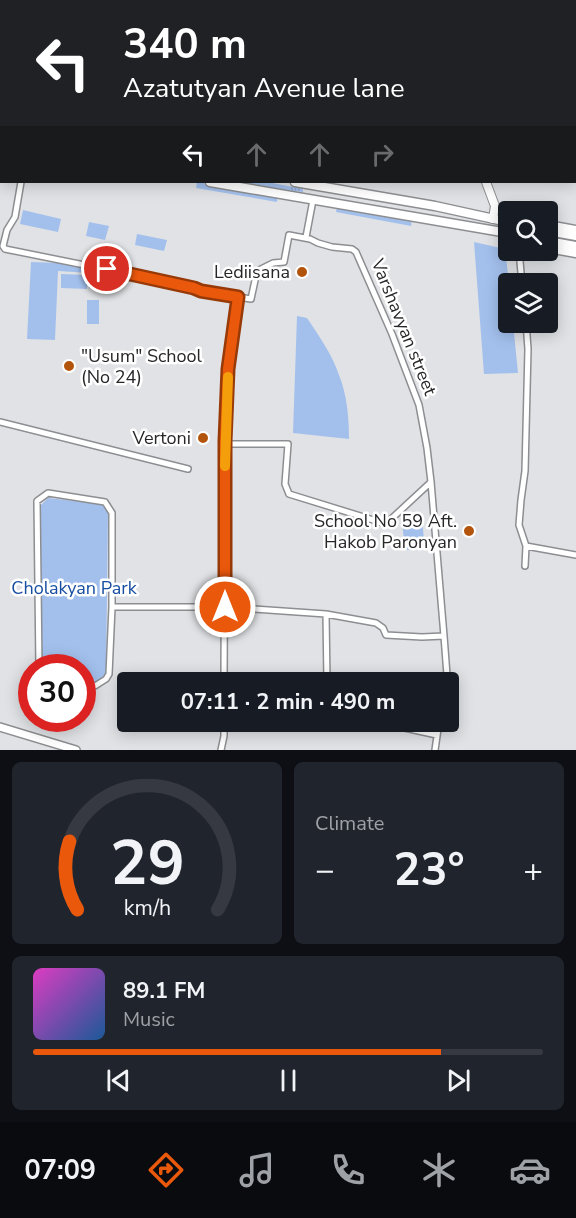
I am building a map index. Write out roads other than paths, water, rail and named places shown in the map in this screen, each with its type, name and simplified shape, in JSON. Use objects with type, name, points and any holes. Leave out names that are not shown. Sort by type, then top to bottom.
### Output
[{"type":"main road","points":[[216,183],[498,231]]},
{"type":"main road","points":[[301,183],[435,206],[498,220]]},
{"type":"main road","points":[[486,183],[495,206],[493,219]]},
{"type":"main road","points":[[433,220],[435,206]]},
{"type":"main road","points":[[558,227],[576,230]]},
{"type":"main road","points":[[558,233],[576,236]]},
{"type":"main road","points":[[558,243],[576,246]]},
{"type":"main road","points":[[558,250],[576,253]]},
{"type":"street","points":[[21,183],[15,217],[6,230],[3,246],[5,249],[159,280],[201,291],[251,299],[257,271],[273,263],[284,261],[289,235],[306,237],[313,200]]},
{"type":"street","name":"Varshavyan street","points":[[306,237],[332,247],[352,249],[359,257],[402,358],[419,405],[431,482],[447,672]]},
{"type":"street","points":[[224,672],[225,444],[228,369],[238,297]]},
{"type":"street","points":[[525,567],[526,546],[519,525],[525,471],[527,333]]},
{"type":"street","points":[[0,422],[188,469]]},
{"type":"street","points":[[225,444],[288,444],[285,484],[289,494],[383,523],[387,523],[431,482]]},
{"type":"street","points":[[39,654],[37,501],[48,493],[105,502],[112,513],[109,674],[96,685]]},
{"type":"street","points":[[526,546],[576,555]]},
{"type":"street","points":[[112,608],[225,607],[327,614],[376,623],[383,628],[386,636],[444,636]]},
{"type":"street","points":[[327,614],[327,672]]},
{"type":"street","points":[[0,727],[76,750]]},
{"type":"street","points":[[221,750],[224,732]]},
{"type":"street","points":[[423,732],[437,735]]},
{"type":"street","points":[[435,750],[437,732]]},
{"type":"place","name":"Lediisana","points":[[302,272]]},
{"type":"place","name":"\"Usum\" School (No 24)","points":[[69,366]]},
{"type":"place","name":"Vertoni","points":[[203,438]]},
{"type":"place","name":"School No 59 Aft. Hakob Paronyan","points":[[469,531]]},
{"type":"park label","name":"Cholakyan Park","points":[[74,588]]}]
